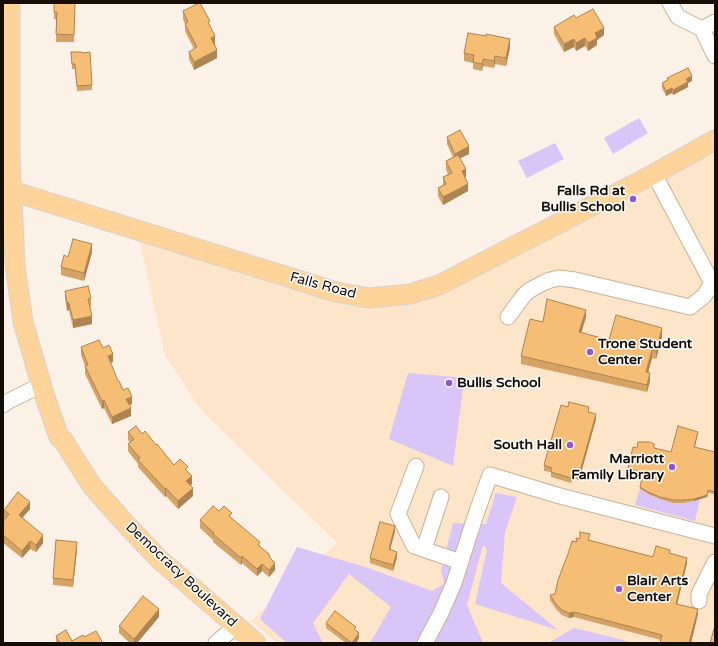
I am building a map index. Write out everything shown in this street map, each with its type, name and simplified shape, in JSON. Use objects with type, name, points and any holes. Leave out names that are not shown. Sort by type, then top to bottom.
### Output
[{"type":"main road","name":"Democracy Boulevard","points":[[10,3],[10,156],[8,189],[15,266],[23,322],[41,385],[59,437],[63,440],[92,486],[124,522],[159,558],[256,643]]},
{"type":"main road","name":"Falls Road","points":[[8,189],[336,292],[369,298],[410,294],[439,285],[654,174],[715,140]]},
{"type":"street","points":[[670,3],[678,17],[702,29],[715,56]]},
{"type":"street","points":[[702,29],[715,22]]},
{"type":"street","points":[[508,317],[524,295],[530,290],[547,281],[558,278],[580,281],[690,307],[704,296],[714,285],[654,174]]},
{"type":"street","points":[[3,405],[41,385]]},
{"type":"street","points":[[416,466],[398,514],[414,546],[461,562]]},
{"type":"street","points":[[425,643],[441,613],[454,583],[490,475],[560,496],[715,536]]},
{"type":"street","points":[[424,549],[441,497]]},
{"type":"street","points":[[699,600],[699,594],[715,562]]},
{"type":"street","points":[[216,643],[236,626]]},
{"type":"shaded area","points":[[639,118],[648,133],[613,154],[604,138]]},
{"type":"shaded area","name":"Bullis School","points":[[715,140],[715,643],[277,643],[251,621],[337,543],[201,410],[165,355],[140,242],[336,292],[410,294]]},
{"type":"shaded area","points":[[555,143],[564,159],[527,178],[518,161]]},
{"type":"shaded area","points":[[408,373],[456,377],[463,388],[453,466],[389,439]]},
{"type":"shaded area","points":[[640,489],[648,494],[673,503],[684,503],[700,499],[695,521],[635,505]]},
{"type":"shaded area","points":[[496,493],[517,497],[505,532],[501,583],[558,630],[475,604],[487,550],[483,545],[467,605],[483,643],[370,643],[391,607],[349,574],[313,623],[323,643],[287,643],[260,619],[297,547],[365,567],[432,591],[444,584],[441,570],[453,523],[486,524]]},
{"type":"shaded area","points":[[574,628],[635,643],[548,643]]},
{"type":"building","points":[[54,3],[75,3],[74,35],[56,34],[57,12],[54,12]]},
{"type":"building","points":[[199,3],[210,21],[208,22],[215,36],[211,38],[217,50],[194,62],[189,52],[197,47],[185,24],[188,22],[183,11]]},
{"type":"building","points":[[593,9],[604,28],[595,33],[597,38],[588,43],[585,38],[576,43],[574,39],[564,44],[554,27],[574,15],[576,18]]},
{"type":"building","points":[[468,33],[486,36],[486,34],[510,39],[506,58],[495,56],[494,61],[483,59],[482,64],[473,62],[474,55],[464,53]]},
{"type":"building","points":[[71,52],[90,52],[92,85],[77,86],[75,64],[72,64]]},
{"type":"building","points":[[688,68],[692,76],[686,79],[688,82],[673,90],[672,88],[666,91],[662,83],[668,80],[667,78]]},
{"type":"building","points":[[460,130],[469,146],[455,154],[447,137]]},
{"type":"building","points":[[458,155],[466,169],[462,171],[468,184],[443,197],[438,188],[446,184],[443,177],[452,173],[446,161]]},
{"type":"building","points":[[73,239],[92,244],[84,273],[61,267],[64,255],[68,257]]},
{"type":"building","points":[[88,286],[91,298],[88,299],[92,316],[73,320],[69,303],[67,303],[65,291]]},
{"type":"building","name":"Trone Student Center","points":[[547,299],[586,310],[579,332],[609,340],[616,315],[662,328],[656,351],[652,350],[646,372],[650,373],[647,385],[521,356],[530,319],[543,322]]},
{"type":"building","points":[[99,340],[103,348],[109,345],[113,354],[108,356],[118,381],[123,390],[128,388],[132,397],[126,399],[131,408],[112,417],[104,400],[102,401],[85,366],[88,365],[81,347]]},
{"type":"building","name":"South Hall","points":[[569,402],[589,407],[588,412],[596,414],[579,475],[572,473],[571,478],[551,472],[552,468],[544,465],[561,405],[568,407]]},
{"type":"building","points":[[136,426],[142,434],[145,431],[174,465],[180,459],[188,467],[185,469],[192,476],[186,481],[193,488],[178,501],[138,460],[140,458],[128,444],[134,439],[128,432]]},
{"type":"building","name":"Marriott Family Library","points":[[678,426],[698,432],[694,447],[715,452],[715,492],[708,490],[707,495],[684,500],[673,500],[660,497],[640,487],[643,473],[628,468],[633,447],[637,448],[638,442],[650,442],[654,444],[654,448],[671,452]]},
{"type":"building","points":[[18,492],[30,502],[19,515],[43,535],[36,545],[30,541],[22,551],[3,535],[3,522],[9,514],[4,510]]},
{"type":"building","points":[[213,506],[219,511],[224,506],[232,513],[229,516],[260,542],[258,545],[269,554],[270,558],[275,563],[269,570],[262,564],[257,569],[242,556],[241,558],[213,534],[214,533],[200,520]]},
{"type":"building","points":[[380,522],[395,526],[389,549],[397,552],[393,565],[370,558]]},
{"type":"building","name":"Blair Arts Center","points":[[580,532],[590,534],[588,540],[653,557],[656,546],[670,550],[669,553],[687,558],[676,604],[698,609],[689,643],[660,643],[662,635],[574,612],[569,613],[562,610],[556,604],[550,595],[555,594],[558,580],[572,541],[577,542],[576,538],[580,539]]},
{"type":"building","points":[[56,540],[77,542],[73,580],[53,578]]},
{"type":"building","points":[[143,596],[159,609],[134,639],[119,626]]},
{"type":"building","points":[[335,611],[356,627],[354,629],[359,633],[352,643],[326,623]]},
{"type":"building","points":[[714,629],[715,643],[710,643]]},
{"type":"building","points":[[66,630],[72,641],[83,635],[84,637],[96,631],[103,643],[60,643],[56,636]]},
{"type":"place","name":"Falls Rd at Bullis School","points":[[633,199]]},
{"type":"place","name":"Trone Student Center","points":[[590,352]]},
{"type":"place","name":"Bullis School","points":[[449,383]]},
{"type":"place","name":"South Hall","points":[[570,445]]},
{"type":"place","name":"Marriott Family Library","points":[[672,467]]},
{"type":"place","name":"Blair Arts Center","points":[[619,589]]}]
